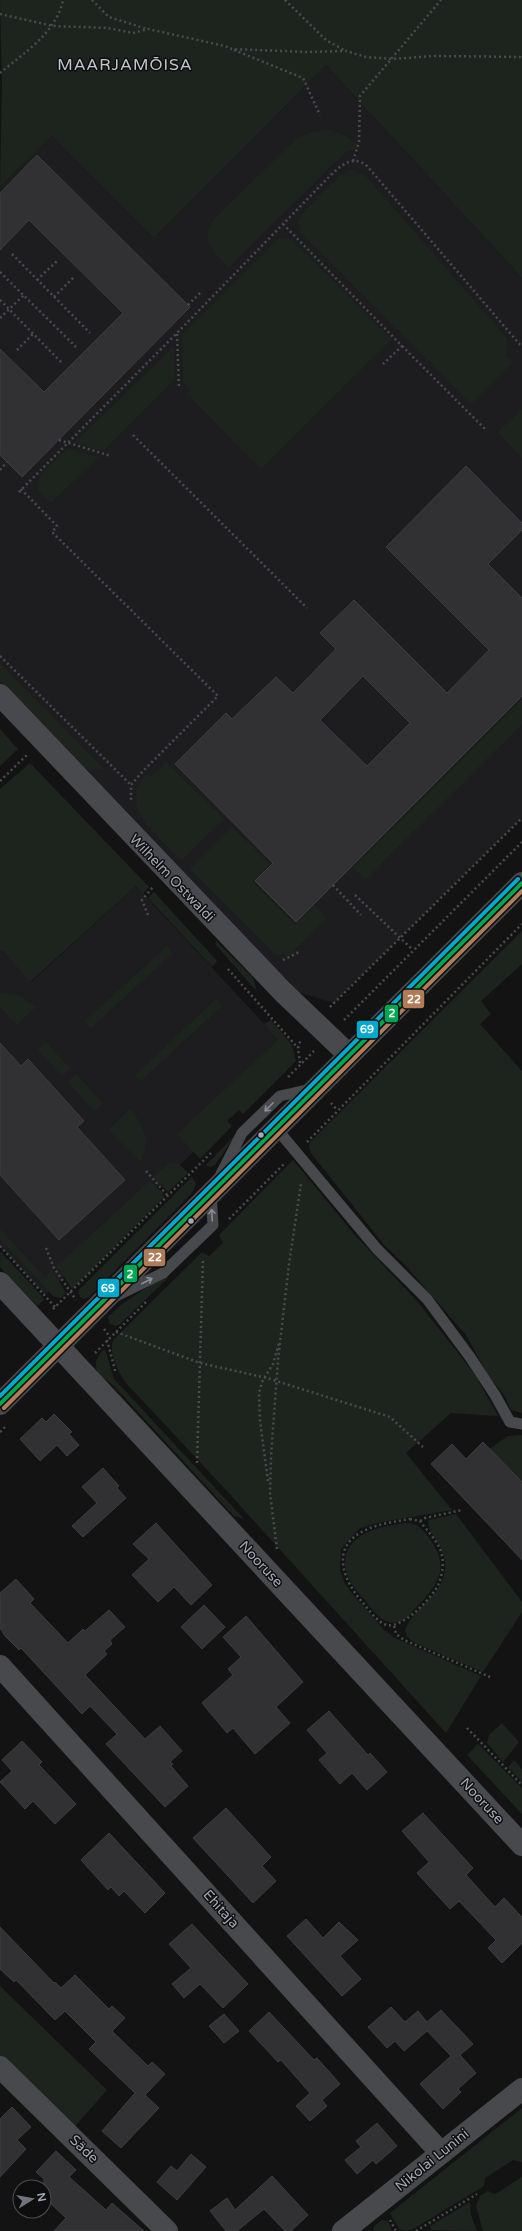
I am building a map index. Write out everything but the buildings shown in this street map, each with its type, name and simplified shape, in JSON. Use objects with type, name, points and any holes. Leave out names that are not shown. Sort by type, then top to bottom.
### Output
[{"type":"street","name":"Wilhelm Ostwaldi","points":[[0,695],[179,885],[321,1030],[349,1055]]},
{"type":"street","points":[[0,1404],[522,883]]},
{"type":"street","name":"Nooruse","points":[[0,1283],[521,1842]]},
{"type":"street","name":"Ehitaja","points":[[0,1666],[441,2153]]},
{"type":"street","name":"Säde","points":[[0,2067],[168,2231]]},
{"type":"street","name":"Nikolai Lunini","points":[[353,2228],[441,2153],[522,2089]]},
{"type":"lane","points":[[211,1192],[242,1133],[280,1096],[317,1088]]},
{"type":"lane","points":[[276,1128],[377,1249],[427,1299],[470,1357],[495,1395],[510,1422],[522,1424]]},
{"type":"path","points":[[0,73],[53,26],[60,13],[63,0]]},
{"type":"path","points":[[92,0],[109,17],[148,29],[225,46],[304,78],[320,115]]},
{"type":"path","points":[[286,0],[326,40],[346,51],[366,57],[393,59],[434,56],[522,57]]},
{"type":"path","points":[[353,161],[359,142],[360,96],[393,59],[441,0]]},
{"type":"path","points":[[0,14],[53,26],[108,28],[133,33],[148,29]]},
{"type":"path","points":[[232,49],[307,52],[346,51]]},
{"type":"path","points":[[19,492],[177,334],[336,171],[353,161],[362,161],[367,166],[522,347]]},
{"type":"path","points":[[283,224],[487,431]]},
{"type":"path","points":[[12,254],[90,333]]},
{"type":"path","points":[[38,280],[57,261]]},
{"type":"path","points":[[0,272],[76,347]]},
{"type":"path","points":[[54,297],[74,278]]},
{"type":"path","points":[[188,305],[200,293]]},
{"type":"path","points":[[0,318],[24,295]]},
{"type":"path","points":[[0,300],[61,362]]},
{"type":"path","points":[[17,350],[33,334]]},
{"type":"path","points":[[177,334],[179,388]]},
{"type":"path","points":[[383,364],[402,346]]},
{"type":"path","points":[[133,435],[307,608]]},
{"type":"path","points":[[59,440],[67,444],[111,456]]},
{"type":"path","points":[[0,470],[7,462]]},
{"type":"path","points":[[21,489],[57,526],[52,532],[218,696],[143,771],[131,785],[131,804]]},
{"type":"path","points":[[0,656],[131,785]]},
{"type":"path","points":[[0,781],[28,755]]},
{"type":"path","points":[[288,1078],[300,1064],[321,1030],[400,938],[522,818]]},
{"type":"path","points":[[300,1064],[298,1048],[303,1034],[321,1030],[413,950],[522,842]]},
{"type":"path","points":[[333,885],[361,915]]},
{"type":"path","points":[[148,915],[142,900],[154,886]]},
{"type":"path","points":[[355,895],[413,950]]},
{"type":"path","points":[[281,960],[287,959],[299,952]]},
{"type":"path","points":[[38,1324],[216,1149]]},
{"type":"path","points":[[270,1493],[276,1381],[289,1264],[305,1161]]},
{"type":"path","points":[[146,1171],[168,1196]]},
{"type":"path","points":[[0,1246],[55,1307]]},
{"type":"path","points":[[46,1248],[54,1268],[70,1294]]},
{"type":"path","points":[[197,1464],[203,1254]]},
{"type":"path","points":[[116,1332],[200,1363],[276,1381],[390,1417],[422,1447]]},
{"type":"path","points":[[278,1553],[258,1406],[259,1393],[273,1364],[281,1339]]},
{"type":"path","points":[[420,1521],[435,1541],[442,1555],[441,1576],[436,1589],[403,1622],[394,1626],[383,1624],[353,1590],[344,1570],[344,1554],[354,1537],[364,1531],[410,1519],[420,1521],[425,1518],[462,1510]]},
{"type":"path","points":[[394,1626],[396,1634],[404,1640],[490,1677]]},
{"type":"path","points":[[467,1728],[522,1785]]},
{"type":"path","points":[[417,2231],[477,2194]]},
{"type":"shaded area","points":[[0,0],[522,0],[522,278],[326,65],[154,238],[52,136],[0,187],[2,85]]},
{"type":"shaded area","points":[[326,65],[522,278],[522,818],[334,1003],[294,991],[110,804],[0,684],[0,187],[52,136],[154,238]]},
{"type":"shaded area","points":[[328,130],[345,135],[361,148],[347,151],[229,267],[218,257],[208,241],[209,228],[213,220],[296,139],[311,132]]},
{"type":"shaded area","points":[[352,170],[365,175],[506,337],[508,346],[505,355],[513,362],[471,404],[299,231],[298,223],[301,215],[342,173]]},
{"type":"shaded area","points":[[283,238],[292,240],[392,339],[261,469],[187,394],[191,390],[183,382],[182,335],[277,240]]},
{"type":"shaded area","points":[[174,346],[175,379],[103,451],[74,443]]},
{"type":"shaded area","points":[[522,409],[522,458],[498,432]]},
{"type":"shaded area","points":[[68,449],[99,457],[51,503],[39,491],[37,484],[43,473]]},
{"type":"shaded area","points":[[0,663],[104,769],[89,770],[75,763],[0,680]]},
{"type":"shaded area","points":[[522,700],[522,724],[365,880],[353,867]]},
{"type":"shaded area","points":[[0,729],[18,749],[0,766]]},
{"type":"shaded area","points":[[166,762],[224,819],[182,860],[162,842],[144,821],[138,810],[136,799],[139,787],[147,774],[151,777]]},
{"type":"shaded area","points":[[30,763],[149,887],[143,894],[136,886],[30,982],[2,950],[0,952],[0,789]]},
{"type":"shaded area","points":[[232,827],[270,864],[253,882],[295,924],[315,905],[327,918],[290,954],[279,955],[274,953],[190,869]]},
{"type":"shaded area","points":[[136,886],[279,1040],[291,1058],[45,1295],[0,1246],[0,952],[2,950],[31,982]]},
{"type":"shaded area","points":[[154,892],[217,961],[212,967],[148,898]]},
{"type":"shaded area","points":[[522,931],[522,964],[481,1001],[491,1014],[480,1024],[522,1071],[522,1413],[511,1410],[504,1395],[488,1375],[466,1335],[406,1266],[385,1246],[311,1153],[309,1147],[310,1142]]},
{"type":"shaded area","points":[[216,941],[253,978],[257,992],[215,944]]},
{"type":"shaded area","points":[[167,946],[173,953],[91,1028],[85,1021]]},
{"type":"shaded area","points":[[0,992],[20,996],[36,1007],[17,1025],[0,1007]]},
{"type":"shaded area","points":[[216,999],[222,1006],[141,1081],[135,1075]]},
{"type":"shaded area","points":[[271,1020],[292,1045],[296,1061],[243,1114],[239,1110],[227,1121],[232,1126],[200,1159],[177,1134],[278,1040],[264,1024]]},
{"type":"shaded area","points":[[46,1042],[70,1068],[62,1076],[38,1050]]},
{"type":"shaded area","points":[[76,1074],[103,1103],[94,1112],[68,1082]]},
{"type":"shaded area","points":[[130,1109],[139,1121],[146,1140],[144,1154],[140,1161],[109,1130]]},
{"type":"shaded area","points":[[237,1133],[215,1165],[210,1167],[206,1165]]},
{"type":"shaded area","points":[[293,1160],[354,1234],[417,1301],[475,1375],[498,1416],[451,1413],[406,1453],[452,1510],[382,1522],[360,1528],[341,1549],[340,1569],[343,1580],[350,1591],[384,1630],[395,1638],[481,1676],[446,1733],[226,1490],[127,1384],[115,1363],[113,1356],[112,1344],[114,1339],[202,1252],[209,1256],[223,1243],[219,1235]]},
{"type":"shaded area","points":[[168,1164],[179,1164],[188,1173],[168,1192],[153,1177]]},
{"type":"shaded area","points":[[192,1177],[196,1184],[192,1193],[89,1297],[84,1299],[80,1297],[78,1291]]},
{"type":"shaded area","points":[[150,1181],[163,1193],[164,1197],[72,1289],[57,1266]]},
{"type":"shaded area","points":[[0,1229],[45,1277],[52,1270],[66,1293],[61,1298],[53,1296],[0,1239]]},
{"type":"shaded area","points":[[0,1251],[40,1294],[44,1300],[37,1306],[0,1267]]},
{"type":"shaded area","points":[[170,1271],[167,1279],[120,1324],[116,1326],[110,1324],[108,1317],[121,1305]]},
{"type":"shaded area","points":[[105,1349],[114,1379],[244,1519],[234,1516],[114,1386],[99,1375],[96,1368],[96,1361]]},
{"type":"shaded area","points":[[522,1435],[522,1482],[489,1449],[508,1436]]},
{"type":"shaded area","points":[[456,1514],[522,1602],[522,1612],[483,1672],[413,1642],[407,1636],[405,1631],[414,1615],[438,1588],[443,1579],[445,1570],[443,1554],[430,1530],[429,1520]]},
{"type":"shaded area","points":[[404,1523],[416,1525],[427,1535],[437,1551],[440,1562],[440,1572],[437,1581],[431,1590],[407,1618],[393,1623],[387,1622],[378,1616],[356,1590],[347,1573],[345,1564],[349,1547],[366,1533],[390,1525]]},
{"type":"shaded area","points":[[502,1723],[519,1742],[503,1762],[487,1743],[489,1735]]},
{"type":"shaded area","points":[[478,1744],[522,1788],[522,1814],[467,1755]]},
{"type":"shaded area","points":[[514,1760],[522,1769],[522,1782],[508,1767]]},
{"type":"shaded area","points":[[0,1986],[107,2090],[70,2132],[0,2063]]},
{"type":"shaded area","points":[[522,2108],[522,2162],[513,2160],[485,2178],[484,2186],[415,2228],[407,2231],[399,2229],[390,2213]]},
{"type":"shaded area","points":[[522,2177],[522,2231],[483,2231],[476,2206],[480,2196],[488,2191],[494,2194],[497,2193]]},
{"type":"shaded area","points":[[470,2202],[471,2215],[477,2231],[431,2230],[430,2226]]},
{"type":"shaded area","points":[[382,2220],[388,2221],[392,2231],[374,2231],[373,2227]]},
{"type":"transit line","name":"69","points":[[0,1396],[518,879]]},
{"type":"transit line","name":"2","points":[[0,1404],[522,883]]},
{"type":"transit line","name":"22","points":[[4,1408],[522,891]]},
{"type":"district","name":"MAARJAMÕISA","points":[[125,65]]}]
